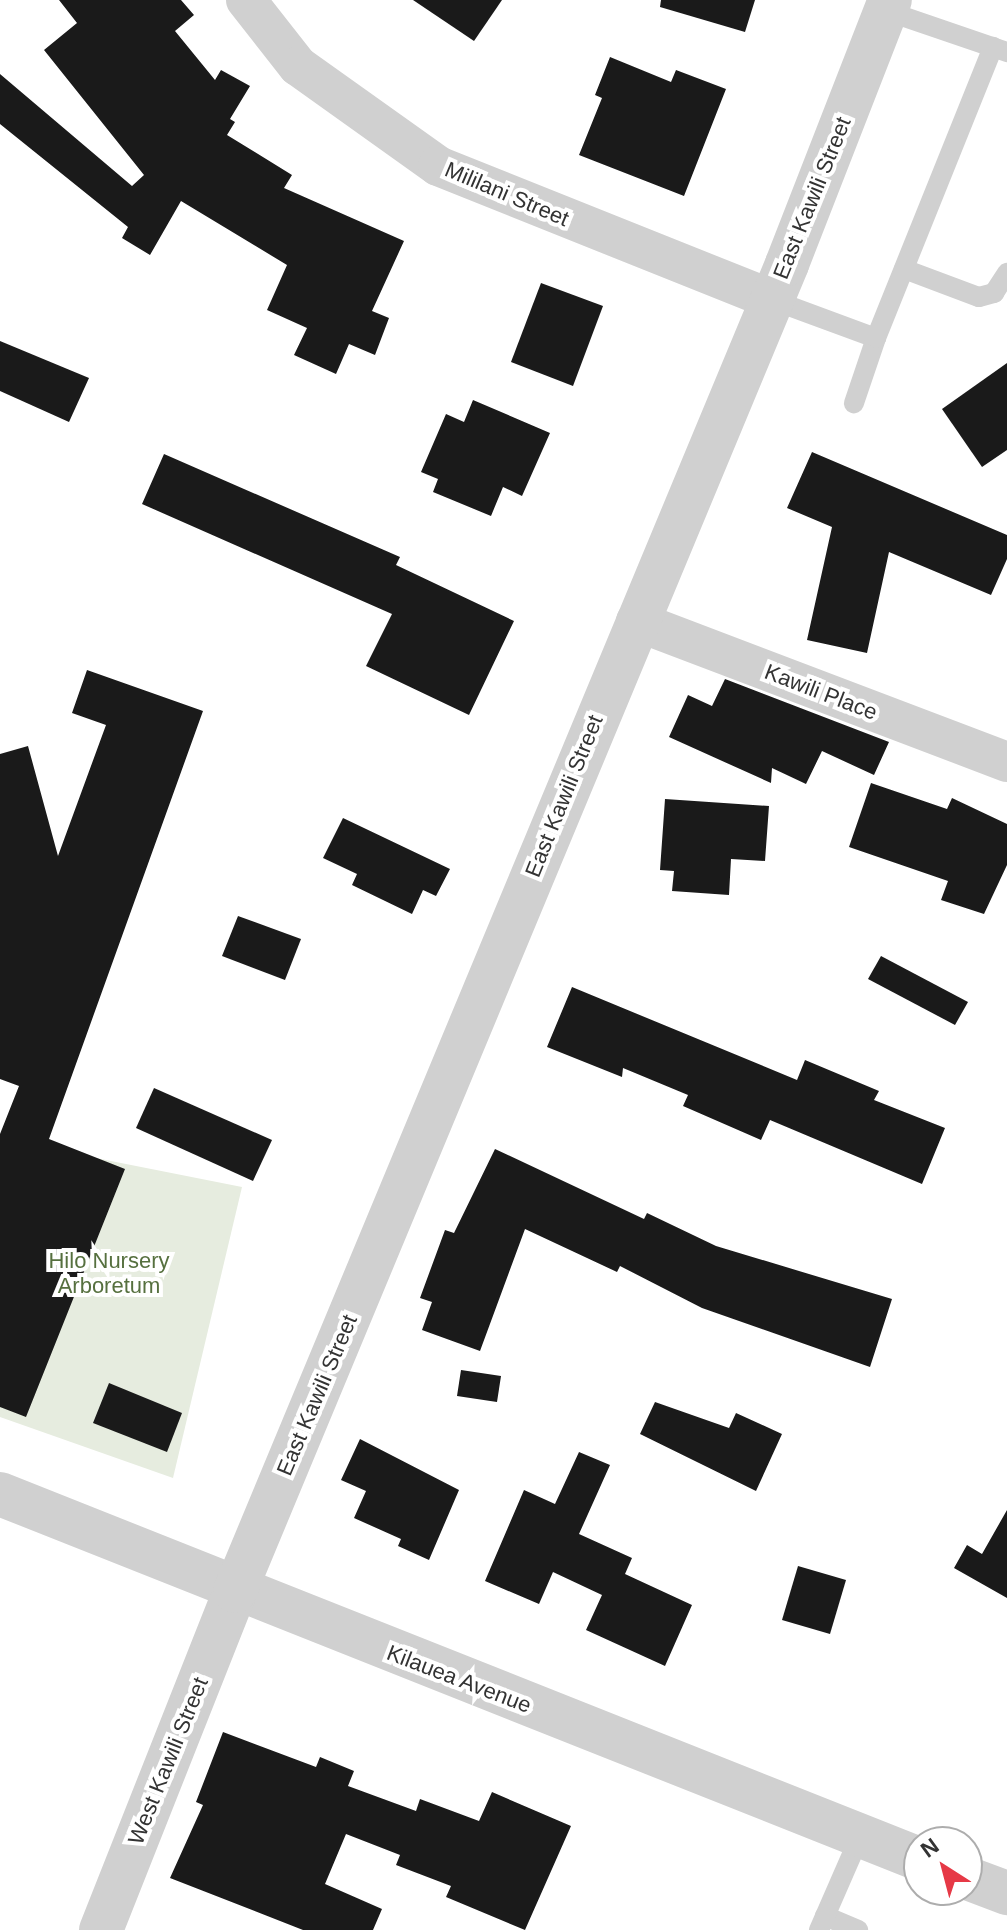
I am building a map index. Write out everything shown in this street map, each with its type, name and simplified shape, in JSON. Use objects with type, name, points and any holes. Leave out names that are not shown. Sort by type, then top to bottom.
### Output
[{"type":"street","name":"Mililani Street","points":[[246,0],[298,66],[438,166],[770,299]]},
{"type":"street","name":"East Kawili Street","points":[[235,1591],[770,299],[888,5]]},
{"type":"street","name":"Kawili Place","points":[[636,621],[1007,762]]},
{"type":"street","name":"Kilauea Avenue","points":[[0,1494],[235,1591],[903,1853]]},
{"type":"street","name":"West Kawili Street","points":[[101,1930],[235,1591]]},
{"type":"street","points":[[983,1884],[1007,1893]]},
{"type":"lane","points":[[854,403],[904,269],[1000,50],[888,5]]},
{"type":"lane","points":[[904,269],[979,297],[994,293],[1007,273]]},
{"type":"lane","points":[[770,299],[876,338]]},
{"type":"lane","points":[[858,1930],[822,1923],[860,1836]]},
{"type":"green space","name":"Hilo Nursery Arboretum","points":[[0,1139],[242,1187],[173,1478],[0,1417]]},
{"type":"building","points":[[59,0],[181,0],[194,15],[175,31],[215,80],[221,70],[250,86],[230,119],[235,122],[227,135],[292,175],[284,188],[404,241],[372,311],[389,318],[375,355],[349,344],[336,374],[294,355],[307,328],[267,310],[287,265],[181,201],[150,255],[122,238],[128,227],[0,124],[0,74],[132,186],[144,175],[44,50],[77,23]]},
{"type":"building","points":[[413,0],[502,0],[474,41]]},
{"type":"building","points":[[661,0],[755,0],[745,32],[660,7]]},
{"type":"building","points":[[610,57],[671,82],[676,70],[726,89],[684,196],[579,155],[602,98],[595,95]]},
{"type":"building","points":[[541,283],[603,306],[573,386],[511,362]]},
{"type":"building","points":[[0,341],[89,378],[69,422],[0,391]]},
{"type":"building","points":[[1007,363],[1007,450],[982,467],[942,409]]},
{"type":"building","points":[[473,400],[550,433],[522,496],[503,487],[491,516],[433,492],[438,479],[421,472],[446,414],[464,422]]},
{"type":"building","points":[[812,452],[1007,535],[1007,559],[991,595],[889,552],[867,653],[807,640],[832,527],[787,508]]},
{"type":"building","points":[[164,454],[400,557],[396,565],[514,621],[469,715],[366,666],[392,614],[142,504]]},
{"type":"building","points":[[87,670],[203,711],[49,1139],[125,1169],[26,1417],[0,1407],[0,1134],[19,1086],[0,1079],[0,754],[28,746],[58,856],[106,725],[72,713]]},
{"type":"building","points":[[725,679],[889,742],[874,775],[822,751],[806,784],[772,768],[771,783],[669,737],[688,695],[712,706]]},
{"type":"building","points":[[871,783],[947,809],[952,798],[1007,824],[1007,865],[984,914],[941,900],[948,881],[849,847]]},
{"type":"building","points":[[665,799],[769,806],[765,861],[731,859],[729,895],[672,891],[674,871],[660,870]]},
{"type":"building","points":[[343,818],[450,869],[436,896],[423,890],[412,914],[352,885],[357,874],[323,858]]},
{"type":"building","points":[[238,916],[301,939],[285,980],[222,956]]},
{"type":"building","points":[[881,956],[968,1002],[955,1025],[868,979]]},
{"type":"building","points":[[572,987],[797,1080],[805,1060],[879,1091],[874,1100],[945,1128],[922,1184],[770,1120],[761,1140],[683,1106],[688,1095],[623,1068],[622,1077],[547,1047]]},
{"type":"building","points":[[154,1088],[272,1140],[253,1181],[136,1128]]},
{"type":"building","points":[[495,1149],[644,1219],[647,1213],[716,1246],[892,1299],[870,1367],[702,1308],[620,1266],[617,1272],[525,1229],[480,1351],[422,1330],[432,1302],[420,1298],[445,1230],[454,1233]]},
{"type":"building","points":[[461,1370],[501,1376],[497,1402],[457,1396]]},
{"type":"building","points":[[109,1383],[182,1413],[167,1452],[93,1423]]},
{"type":"building","points":[[655,1402],[729,1428],[736,1413],[782,1434],[756,1491],[640,1434]]},
{"type":"building","points":[[360,1439],[459,1490],[429,1560],[398,1546],[401,1539],[354,1518],[366,1491],[341,1480]]},
{"type":"building","points":[[579,1452],[610,1465],[579,1534],[632,1558],[625,1574],[692,1605],[665,1666],[586,1630],[602,1595],[553,1572],[539,1604],[485,1581],[524,1490],[555,1504]]},
{"type":"building","points":[[1007,1510],[1007,1598],[954,1568],[967,1545],[982,1554]]},
{"type":"building","points":[[798,1566],[846,1580],[830,1634],[782,1620]]},
{"type":"building","points":[[223,1732],[316,1767],[320,1757],[354,1771],[348,1786],[416,1811],[420,1799],[479,1821],[492,1792],[571,1826],[525,1930],[446,1897],[451,1886],[396,1865],[400,1855],[346,1834],[325,1884],[382,1909],[373,1930],[303,1930],[170,1878],[203,1805],[196,1802]]}]
